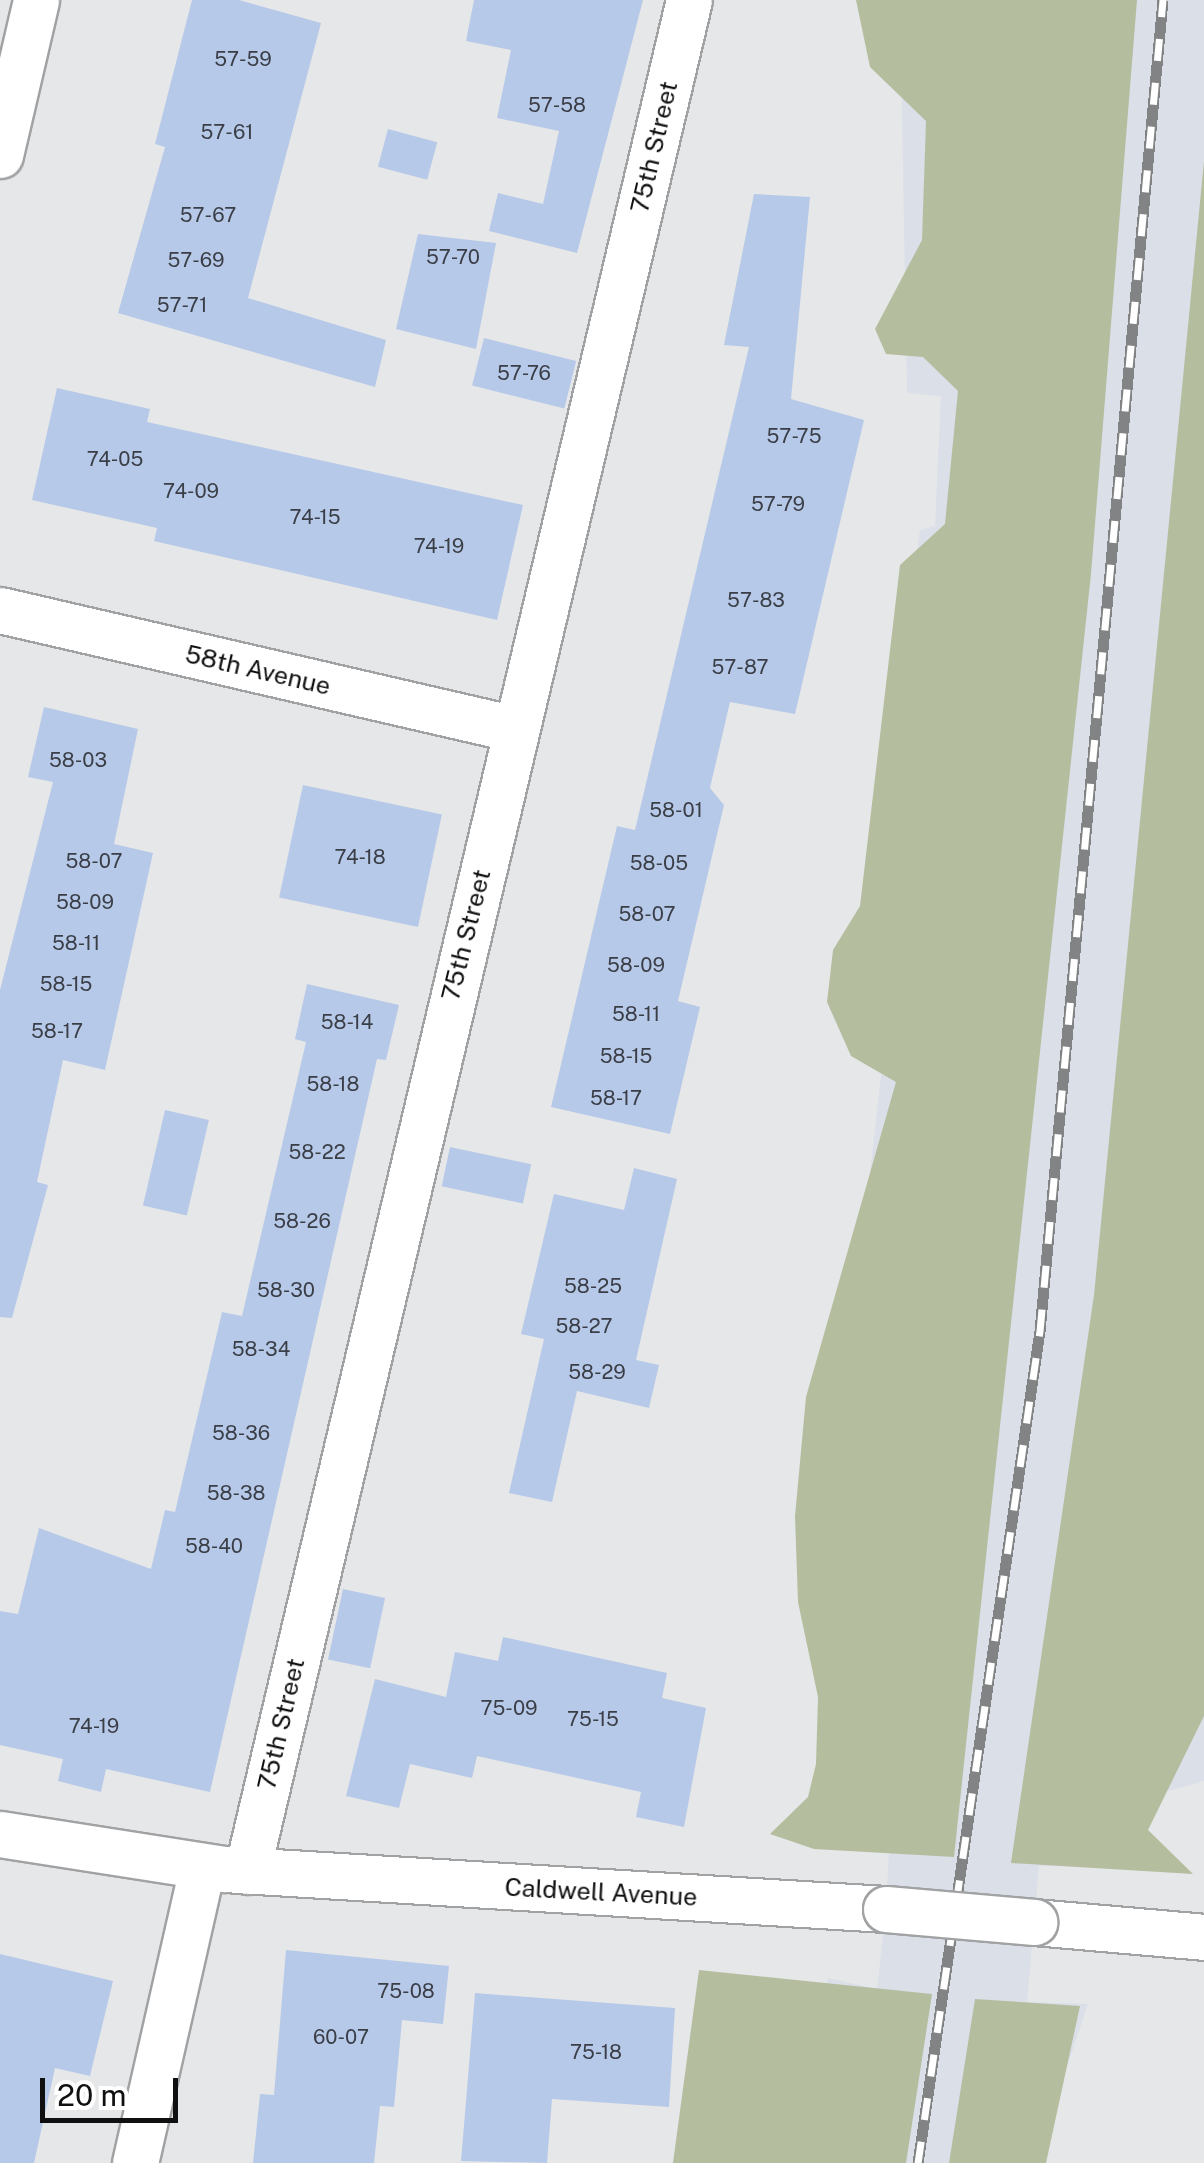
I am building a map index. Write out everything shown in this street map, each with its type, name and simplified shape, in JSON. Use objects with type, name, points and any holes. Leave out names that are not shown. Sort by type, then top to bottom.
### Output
[{"type":"street","points":[[0,155],[36,0]]},
{"type":"street","name":"75th Street","points":[[247,1871],[688,0]]},
{"type":"street","name":"58th Avenue","points":[[0,610],[515,729]]},
{"type":"street","name":"Caldwell Avenue","points":[[0,1834],[247,1871],[886,1909],[1204,1937]]},
{"type":"street","points":[[134,2163],[202,1867]]},
{"type":"shaded area","points":[[900,0],[1204,0],[1204,1781],[1139,1799],[1128,1867],[1039,1866],[1027,2002],[1088,2004],[1035,2163],[763,2163],[828,1978],[877,1989],[886,1909],[889,1852],[849,1849],[852,1331],[902,892],[873,873],[920,530],[935,526],[941,396],[907,393]]},
{"type":"green space","points":[[856,0],[1137,0],[1091,574],[954,1857],[814,1849],[770,1834],[808,1797],[816,1764],[818,1697],[798,1602],[795,1516],[806,1397],[896,1082],[851,1056],[827,1002],[833,950],[860,906],[900,565],[945,524],[958,391],[923,357],[886,354],[875,329],[922,240],[926,121],[870,67]]},
{"type":"green space","points":[[1204,161],[1204,1716],[1148,1830],[1193,1874],[1011,1863],[1094,1295]]},
{"type":"green space","points":[[699,1970],[932,1994],[906,2163],[673,2163]]},
{"type":"green space","points":[[975,1999],[1080,2006],[1046,2163],[949,2163]]},
{"type":"building","points":[[192,0],[239,0],[321,23],[248,298],[386,340],[375,387],[118,313],[165,147],[155,144]]},
{"type":"building","points":[[474,0],[643,0],[577,253],[489,231],[498,193],[543,204],[559,131],[497,118],[511,50],[466,41]]},
{"type":"building","points":[[388,129],[437,142],[427,180],[378,167]]},
{"type":"building","points":[[754,194],[810,197],[791,399],[864,420],[795,714],[730,702],[710,788],[724,805],[678,1001],[700,1007],[670,1134],[551,1107],[617,826],[635,830],[749,347],[724,345]]},
{"type":"building","points":[[418,234],[496,243],[476,349],[396,329]]},
{"type":"building","points":[[484,338],[576,361],[564,409],[472,386]]},
{"type":"building","points":[[57,388],[150,409],[147,422],[523,505],[497,620],[154,541],[157,528],[32,500]]},
{"type":"building","points":[[44,707],[138,729],[114,844],[153,853],[105,1070],[63,1060],[37,1182],[48,1185],[12,1318],[0,1317],[0,990],[53,782],[28,777]]},
{"type":"building","points":[[303,785],[442,815],[418,927],[279,897]]},
{"type":"building","points":[[307,984],[399,1005],[386,1060],[377,1059],[210,1792],[106,1769],[101,1792],[58,1781],[63,1759],[0,1745],[0,1611],[18,1614],[39,1528],[151,1569],[165,1510],[175,1512],[222,1312],[242,1316],[306,1042],[295,1039]]},
{"type":"building","points":[[165,1110],[209,1120],[187,1216],[143,1205]]},
{"type":"building","points":[[450,1147],[531,1164],[523,1203],[442,1186]]},
{"type":"building","points":[[634,1168],[677,1179],[636,1360],[659,1365],[649,1408],[577,1391],[552,1502],[509,1493],[544,1339],[521,1334],[554,1194],[624,1210]]},
{"type":"building","points":[[343,1589],[385,1598],[370,1668],[328,1659]]},
{"type":"building","points":[[503,1637],[667,1673],[662,1698],[706,1708],[684,1827],[636,1817],[641,1792],[477,1756],[472,1778],[410,1764],[399,1808],[346,1796],[375,1679],[446,1697],[455,1652],[498,1661]]},
{"type":"building","points":[[286,1950],[449,1966],[443,2024],[402,2020],[394,2107],[380,2106],[374,2163],[253,2163],[260,2094],[274,2095]]},
{"type":"building","points":[[0,1954],[113,1981],[90,2076],[55,2068],[34,2163],[0,2163]]},
{"type":"building","points":[[475,1993],[675,2008],[669,2107],[552,2099],[547,2163],[461,2161]]},
{"type":"railway","points":[[918,2163],[1040,1331],[1163,0]]}]
